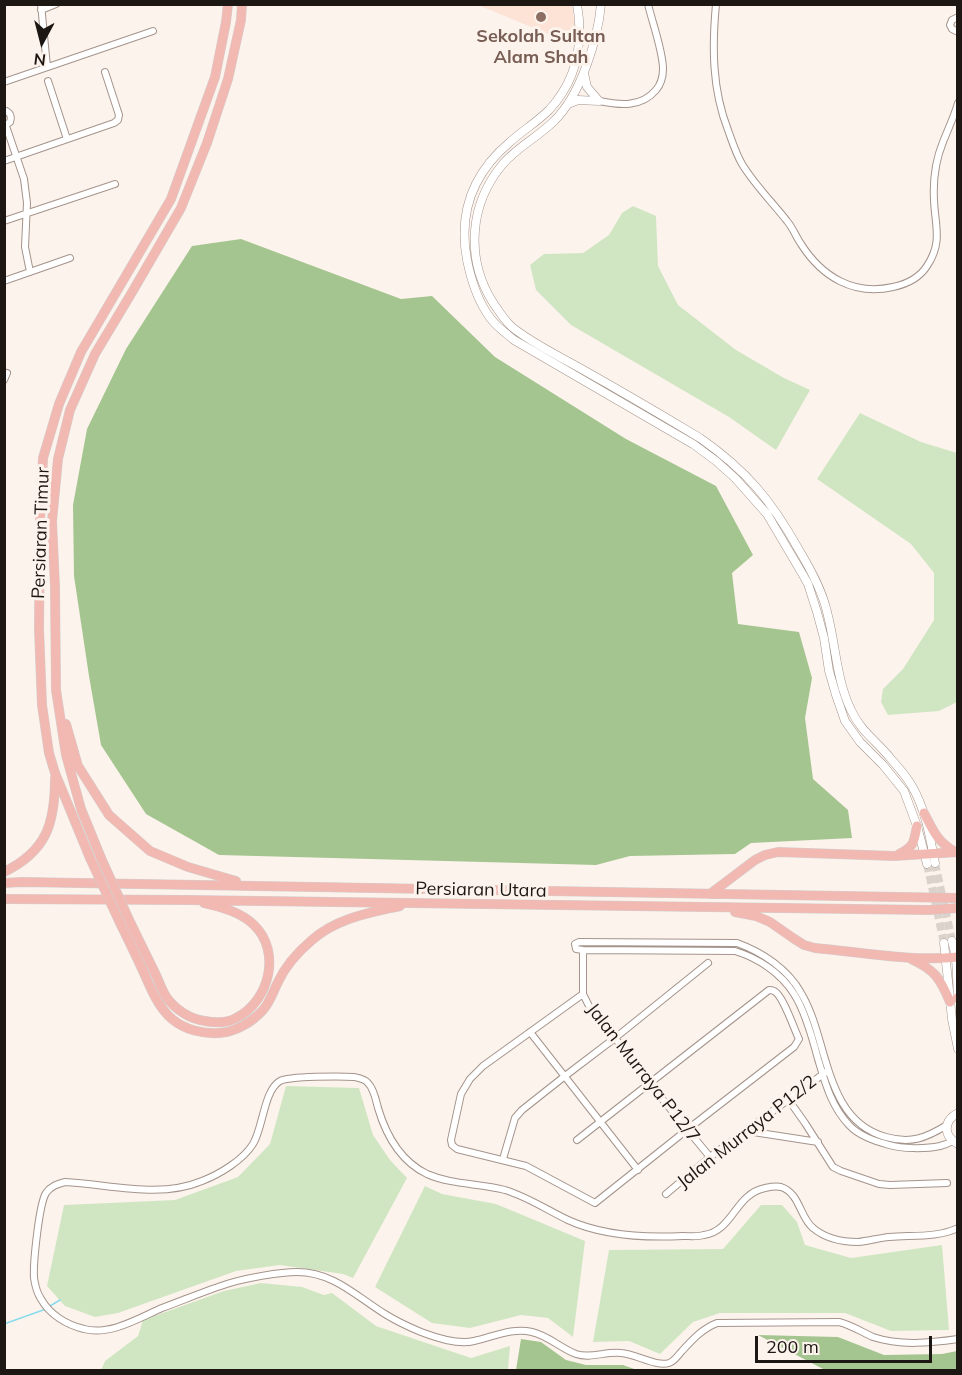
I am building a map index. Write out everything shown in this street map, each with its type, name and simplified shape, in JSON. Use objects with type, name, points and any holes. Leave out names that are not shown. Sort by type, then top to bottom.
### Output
[{"type":"main road","name":"Persiaran Timur","points":[[228,4],[215,77],[171,199],[81,352],[59,404],[43,458],[39,669],[49,753],[90,858],[156,999],[172,1018],[199,1032],[224,1033],[252,1021],[270,1001],[278,982],[292,961],[327,928],[360,914],[417,902]]},
{"type":"main road","name":"Persiaran Timur","points":[[188,900],[230,910],[254,925],[267,948],[269,971],[267,983],[256,1002],[237,1018],[224,1022],[196,1020],[182,1012],[167,998],[131,924],[81,809],[66,755],[56,690],[52,521],[58,459],[70,410],[94,354],[132,294],[181,208],[207,143],[228,79],[241,20],[242,4]]},
{"type":"main road","points":[[56,690],[78,766],[109,815],[150,850],[188,867],[253,885]]},
{"type":"main road","points":[[4,872],[22,862],[44,840],[53,814],[55,773]]},
{"type":"main road","points":[[924,813],[941,842],[957,852]]},
{"type":"main road","points":[[894,856],[908,850],[912,845],[917,826]]},
{"type":"main road","points":[[710,894],[755,860],[778,852],[930,859],[957,852]]},
{"type":"main road","name":"Persiaran Utara","points":[[4,883],[957,897]]},
{"type":"main road","name":"Persiaran Utara","points":[[4,899],[417,902],[929,910],[957,908]]},
{"type":"main road","points":[[715,907],[756,916],[770,922],[804,945],[815,948],[908,957],[953,957]]},
{"type":"main road","points":[[908,957],[923,964],[934,973],[956,999]]},
{"type":"street","points":[[47,67],[41,7],[56,4]]},
{"type":"street","points":[[577,4],[580,34],[578,57],[571,79],[548,112],[509,142],[490,162],[476,182],[467,207],[464,235],[470,274],[480,299],[491,319],[514,340],[693,444],[735,478],[767,514],[808,584],[824,638],[829,671],[845,720],[860,742],[904,791],[930,859]]},
{"type":"street","points":[[601,4],[591,53],[573,97],[556,119],[501,165],[481,199],[477,210],[475,250],[485,290],[511,326],[700,438],[723,454],[758,488],[774,508],[816,580],[827,610],[843,690],[852,712],[866,734],[890,757],[913,788],[924,813],[930,859]]},
{"type":"street","points":[[568,104],[578,100],[623,104],[640,102],[659,86],[663,70],[662,60],[648,4]]},
{"type":"street","points":[[716,4],[715,80],[727,129],[741,162],[790,225],[813,261],[823,271],[842,283],[869,289],[882,289],[909,282],[926,268],[936,251],[938,242],[934,200],[938,160],[943,142],[952,124],[957,103]]},
{"type":"street","points":[[957,17],[950,25],[957,32]]},
{"type":"street","points":[[4,82],[153,32]]},
{"type":"street","points":[[4,161],[118,120],[119,115],[105,72]]},
{"type":"street","points":[[584,72],[587,87],[599,101]]},
{"type":"street","points":[[48,81],[67,139]]},
{"type":"street","points":[[4,110],[11,117],[10,122],[5,126],[24,179],[27,213],[25,247],[30,272]]},
{"type":"street","points":[[4,221],[115,184]]},
{"type":"street","points":[[4,280],[70,258]]},
{"type":"street","points":[[948,942],[953,957],[957,1048]]},
{"type":"street","name":"Jalan Murraya P12/7","points":[[710,1157],[590,1008],[583,994],[582,950],[735,951],[756,959],[783,979],[795,994],[826,1072]]},
{"type":"street","points":[[502,1160],[515,1118],[522,1110],[708,963]]},
{"type":"street","points":[[577,1140],[769,990],[777,993],[790,1014],[799,1039],[794,1047],[595,1203],[526,1166],[457,1149],[452,1145],[451,1140],[461,1094],[470,1078],[483,1066],[583,994]]},
{"type":"street","points":[[530,1032],[638,1170]]},
{"type":"street","points":[[826,1072],[843,1106],[856,1121],[872,1132],[895,1139],[913,1140],[925,1137],[947,1125]]},
{"type":"street","points":[[826,1072],[827,1090],[838,1112],[850,1126],[868,1138],[894,1147],[909,1148],[940,1146],[955,1142]]},
{"type":"street","name":"Jalan Murraya P12/2","points":[[666,1194],[710,1157],[826,1072]]},
{"type":"street","points":[[957,1228],[942,1234],[886,1237],[857,1242],[839,1240],[823,1236],[809,1226],[800,1206],[790,1193],[782,1187],[772,1187],[755,1191],[741,1202],[724,1226],[705,1235],[664,1237],[599,1231],[568,1220],[521,1195],[502,1189],[450,1181],[427,1174],[414,1166],[394,1146],[371,1086],[366,1081],[353,1077],[289,1078],[278,1082],[268,1096],[260,1130],[245,1155],[202,1181],[172,1188],[154,1189],[65,1182],[51,1187],[47,1191],[40,1211],[34,1275],[40,1299],[49,1310],[62,1320],[94,1331],[120,1326],[231,1282],[298,1272],[326,1277],[387,1316],[438,1338],[472,1342],[511,1331],[530,1331],[546,1336],[580,1355],[622,1353],[664,1364],[674,1360],[700,1332],[717,1323],[839,1322],[891,1341],[932,1342],[957,1339]]},
{"type":"street","points":[[788,1100],[833,1167],[868,1181],[890,1185],[947,1183]]},
{"type":"street","points":[[955,1142],[947,1134],[947,1125],[957,1113]]},
{"type":"street","points":[[747,1131],[818,1142]]},
{"type":"shaded area","name":"Sekolah Sultan Alam Shah","points":[[478,5],[572,5],[575,45]]},
{"type":"green space","points":[[633,206],[656,216],[658,266],[678,305],[736,350],[784,378],[810,390],[776,450],[729,417],[571,325],[536,290],[530,265],[544,254],[583,253],[609,235],[622,213]]},
{"type":"green space","points":[[241,239],[401,299],[432,296],[495,357],[626,439],[716,486],[753,555],[732,573],[738,624],[799,632],[812,678],[805,718],[813,779],[848,810],[852,838],[751,843],[735,854],[630,856],[596,865],[219,855],[146,814],[101,745],[74,576],[73,505],[87,429],[126,349],[192,246]]},
{"type":"green space","points":[[860,413],[921,442],[957,453],[957,702],[939,711],[888,715],[881,702],[883,689],[903,669],[934,620],[934,573],[911,544],[817,479]]},
{"type":"green space","points":[[286,1086],[359,1088],[373,1135],[390,1160],[407,1178],[353,1278],[343,1274],[280,1265],[236,1271],[118,1313],[95,1317],[65,1306],[47,1286],[64,1205],[175,1200],[238,1177],[270,1144]]},
{"type":"green space","points":[[425,1186],[442,1194],[496,1204],[585,1241],[573,1337],[548,1318],[521,1315],[470,1328],[432,1323],[375,1287]]},
{"type":"green space","points":[[761,1205],[782,1205],[797,1222],[805,1245],[851,1258],[942,1245],[949,1330],[891,1331],[845,1313],[720,1313],[693,1322],[660,1354],[629,1341],[593,1342],[609,1250],[723,1249]]},
{"type":"green space","points":[[261,1283],[302,1287],[324,1295],[332,1293],[376,1326],[471,1358],[510,1346],[508,1370],[101,1370],[105,1361],[138,1336],[143,1320],[224,1291]]},
{"type":"green space","points":[[758,1335],[838,1337],[884,1355],[942,1354],[957,1351],[957,1370],[825,1370]]},
{"type":"green space","points":[[521,1339],[541,1342],[566,1360],[586,1365],[623,1365],[637,1370],[516,1370]]},
{"type":"waterway","points":[[50,1306],[60,1300]]},
{"type":"waterway","points":[[4,1324],[46,1309]]},
{"type":"tunnel","points":[[935,863],[952,941]]},
{"type":"tunnel","points":[[927,864],[944,943]]},
{"type":"place","name":"Sekolah Sultan Alam Shah","points":[[541,17]]}]
